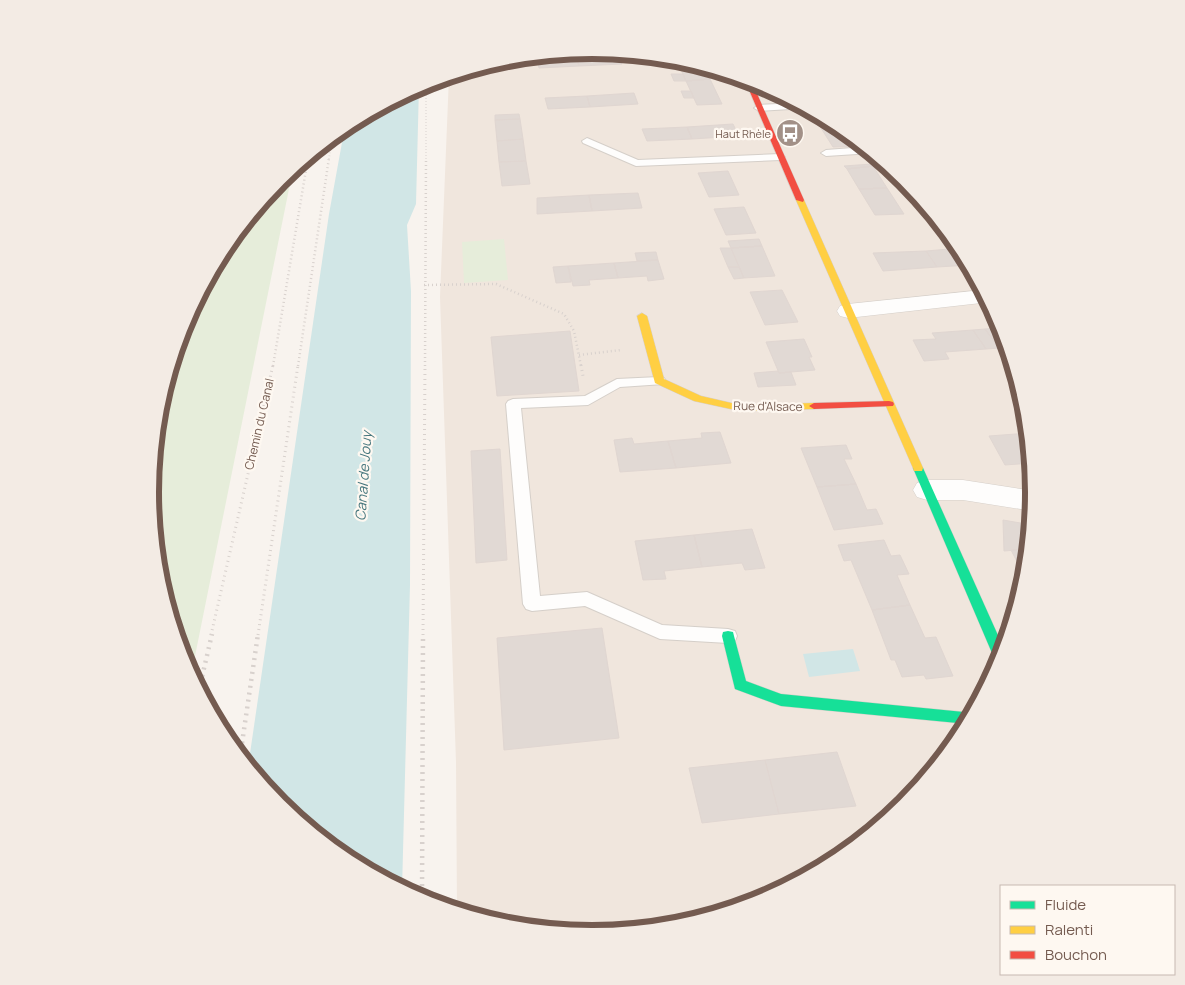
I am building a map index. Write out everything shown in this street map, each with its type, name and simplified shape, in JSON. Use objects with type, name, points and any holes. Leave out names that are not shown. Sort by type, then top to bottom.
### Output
[{"type":"street","points":[[751,89],[997,648]]},
{"type":"street","points":[[848,311],[980,297]]},
{"type":"street","points":[[642,316],[659,381]]},
{"type":"street","name":"Rue d'Alsace","points":[[659,381],[698,399],[740,408],[889,404]]},
{"type":"street","points":[[927,490],[964,490],[1026,500]]},
{"type":"street","points":[[728,636],[740,684],[781,700],[963,717]]},
{"type":"lane","points":[[759,108],[790,107]]},
{"type":"lane","points":[[587,141],[636,163],[780,156]]},
{"type":"lane","points":[[826,153],[860,151]]},
{"type":"lane","points":[[659,381],[617,383],[588,400],[512,404],[532,604],[587,599],[660,632],[728,636]]},
{"type":"path","points":[[422,891],[426,92]]},
{"type":"path","points":[[241,747],[330,146]]},
{"type":"path","name":"Chemin du Canal","points":[[201,680],[275,356],[306,167]]},
{"type":"path","points":[[424,286],[496,284],[507,287],[564,314],[574,331],[588,400]]},
{"type":"path","points":[[579,355],[650,347]]},
{"type":"shaded area","points":[[592,59],[649,62],[705,74],[758,92],[784,103],[809,117],[857,148],[899,186],[937,228],[982,301],[1003,353],[1011,380],[1023,436],[1025,464],[1026,492],[1023,549],[1018,577],[1003,632],[982,684],[968,709],[937,757],[919,778],[857,837],[809,868],[784,882],[758,893],[705,911],[649,923],[592,926],[536,923],[508,918],[457,904],[456,762],[440,297],[449,84],[508,67],[536,62]]},
{"type":"green space","points":[[290,182],[194,662],[174,605],[162,549],[159,492],[162,436],[167,408],[182,353],[203,301],[248,228]]},
{"type":"green space","points":[[504,239],[508,280],[464,283],[462,242]]},
{"type":"water","name":"Canal de Jouy","points":[[419,95],[416,204],[407,225],[411,291],[410,585],[402,883],[328,837],[286,799],[249,758],[329,214],[343,138],[376,117]]},
{"type":"water","points":[[853,649],[860,671],[809,677],[803,654]]},
{"type":"building","points":[[564,60],[577,60],[579,66],[539,68],[538,62]]},
{"type":"building","points":[[577,60],[620,60],[622,64],[579,66]]},
{"type":"building","points":[[680,68],[708,75],[710,79],[686,81]]},
{"type":"building","points":[[671,74],[683,74],[686,81],[674,81]]},
{"type":"building","points":[[710,79],[722,104],[697,105],[686,81]]},
{"type":"building","points":[[681,91],[691,91],[694,98],[684,98]]},
{"type":"building","points":[[634,93],[638,104],[590,107],[587,96]]},
{"type":"building","points":[[587,96],[590,107],[548,109],[545,98]]},
{"type":"building","points":[[519,114],[520,119],[495,120],[495,115]]},
{"type":"building","points":[[520,119],[523,139],[497,141],[495,120]]},
{"type":"building","points":[[817,122],[854,146],[833,147]]},
{"type":"building","points":[[733,124],[739,136],[692,139],[687,127]]},
{"type":"building","points":[[687,127],[692,139],[647,141],[642,129]]},
{"type":"building","points":[[523,139],[526,161],[499,162],[497,141]]},
{"type":"building","points":[[526,161],[530,184],[502,186],[499,162]]},
{"type":"building","points":[[872,164],[873,166],[847,169],[844,166]]},
{"type":"building","points":[[873,166],[887,188],[859,189],[847,169]]},
{"type":"building","points":[[728,171],[739,195],[709,197],[698,173]]},
{"type":"building","points":[[887,188],[904,214],[875,215],[859,189]]},
{"type":"building","points":[[638,193],[642,208],[592,211],[589,195]]},
{"type":"building","points":[[589,195],[592,211],[537,214],[537,198]]},
{"type":"building","points":[[744,207],[756,233],[726,235],[714,209]]},
{"type":"building","points":[[759,239],[762,246],[731,248],[728,241]]},
{"type":"building","points":[[762,246],[775,276],[744,278],[731,248]]},
{"type":"building","points":[[720,248],[731,248],[739,267],[728,267]]},
{"type":"building","points":[[951,249],[961,266],[937,267],[926,251]]},
{"type":"building","points":[[926,251],[937,267],[883,271],[873,253]]},
{"type":"building","points":[[656,252],[658,260],[637,261],[635,253]]},
{"type":"building","points":[[658,260],[664,279],[648,281],[647,276],[618,278],[614,263]]},
{"type":"building","points":[[614,263],[618,278],[589,280],[590,285],[573,286],[568,266]]},
{"type":"building","points":[[568,266],[571,282],[556,283],[553,267]]},
{"type":"building","points":[[728,267],[739,267],[744,278],[734,279]]},
{"type":"building","points":[[782,290],[798,322],[765,325],[750,292]]},
{"type":"building","points":[[994,328],[1001,348],[999,348],[985,329]]},
{"type":"building","points":[[985,329],[999,348],[986,349],[973,330]]},
{"type":"building","points":[[973,330],[986,349],[945,352],[949,359],[924,361],[913,340],[936,339],[932,333]]},
{"type":"building","points":[[570,331],[579,391],[497,396],[491,337]]},
{"type":"building","points":[[804,339],[812,357],[809,357],[815,370],[779,373],[766,342]]},
{"type":"building","points":[[778,371],[779,373],[791,372],[796,385],[758,387],[754,373]]},
{"type":"building","points":[[720,432],[731,463],[676,468],[668,441],[702,438],[701,433]]},
{"type":"building","points":[[1023,433],[1025,464],[1005,465],[989,436]]},
{"type":"building","points":[[632,438],[634,444],[668,441],[676,468],[620,472],[614,440]]},
{"type":"building","points":[[846,445],[852,459],[844,459],[856,484],[817,487],[801,448]]},
{"type":"building","points":[[500,449],[507,560],[476,563],[471,451]]},
{"type":"building","points":[[856,484],[867,510],[876,509],[883,524],[834,530],[817,487]]},
{"type":"building","points":[[1003,520],[1025,524],[1023,549],[1004,551]]},
{"type":"building","points":[[752,529],[765,568],[745,570],[742,563],[702,567],[694,535]]},
{"type":"building","points":[[694,535],[702,567],[664,571],[666,579],[643,580],[635,541]]},
{"type":"building","points":[[884,540],[891,556],[900,555],[909,574],[897,575],[910,605],[872,610],[851,560],[844,561],[838,545]]},
{"type":"building","points":[[1023,549],[1020,567],[1011,550]]},
{"type":"building","points":[[910,605],[925,638],[936,637],[953,676],[926,679],[924,675],[902,677],[895,660],[891,660],[872,610]]},
{"type":"building","points":[[602,628],[619,738],[504,750],[497,638]]},
{"type":"building","points":[[837,752],[856,806],[779,814],[765,760]]},
{"type":"building","points":[[765,760],[779,814],[702,823],[689,768]]},
{"type":"traffic: fast","points":[[918,468],[997,648]]},
{"type":"traffic: fast","points":[[728,636],[740,685],[781,700],[963,717]]},
{"type":"traffic: slow","points":[[800,200],[918,468]]},
{"type":"traffic: slow","points":[[642,316],[659,381],[698,399],[740,408],[814,406]]},
{"type":"traffic: jam","points":[[752,90],[800,200]]},
{"type":"traffic: jam","points":[[814,406],[889,404]]},
{"type":"place","name":"Haut Rhèle","points":[[790,133]]}]
